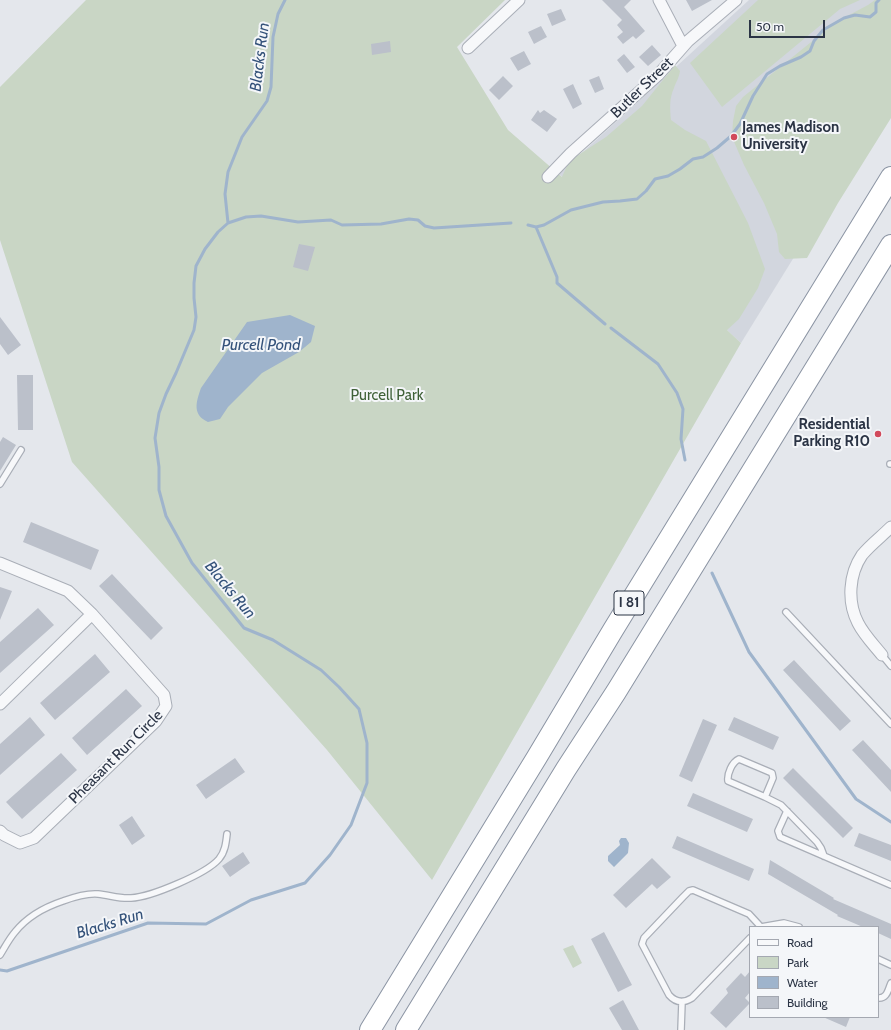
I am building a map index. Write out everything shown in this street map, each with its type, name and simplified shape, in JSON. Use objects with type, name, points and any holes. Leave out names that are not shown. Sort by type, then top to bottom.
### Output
[{"type":"highway","name":"I 81","points":[[370,1030],[533,764],[620,617],[891,177]]},
{"type":"highway","name":"I 81","points":[[406,1030],[891,245]]},
{"type":"highway","points":[[874,273],[891,250]]},
{"type":"street","points":[[468,48],[519,0]]},
{"type":"street","points":[[659,0],[683,46]]},
{"type":"street","name":"Butler Street","points":[[548,177],[571,153],[658,75],[683,46],[736,0]]},
{"type":"street","points":[[882,655],[863,632],[856,619],[852,604],[851,588],[855,570],[861,557],[891,527]]},
{"type":"street","name":"Pheasant Run Circle","points":[[0,563],[68,591],[92,614],[164,695],[166,706],[156,721],[34,838],[20,844],[0,831]]},
{"type":"street","points":[[0,704],[92,614]]},
{"type":"lane","points":[[0,484],[21,450]]},
{"type":"lane","points":[[786,612],[891,724]]},
{"type":"lane","points":[[882,655],[891,666]]},
{"type":"lane","points":[[765,797],[773,778],[772,774],[741,759],[735,761],[727,778],[728,781],[765,797],[777,802],[817,842],[824,856]]},
{"type":"lane","points":[[787,811],[778,831],[780,837],[891,885]]},
{"type":"lane","points":[[0,955],[15,932],[25,921],[55,904],[76,897],[92,894],[127,898],[144,897],[198,873],[214,864],[221,855],[226,845],[227,834]]},
{"type":"lane","points":[[749,939],[692,998],[682,1002],[673,999],[667,992],[642,944],[644,938],[686,894],[695,890],[751,915],[760,926]]},
{"type":"lane","points":[[767,926],[784,923],[795,926]]},
{"type":"lane","points":[[879,959],[891,965]]},
{"type":"lane","points":[[879,998],[886,996],[891,984]]},
{"type":"lane","points":[[681,1030],[682,1002]]},
{"type":"shaded area","name":"James Madison University","points":[[749,0],[891,0],[891,100],[741,343],[559,174]]},
{"type":"green space","name":"Purcell Park","points":[[86,0],[505,0],[457,47],[508,130],[562,177],[569,161],[606,137],[642,106],[675,65],[680,71],[671,96],[671,120],[685,130],[706,141],[748,223],[765,269],[758,288],[739,319],[727,330],[741,343],[432,880],[327,750],[72,462],[0,240],[0,87]]},
{"type":"green space","points":[[758,0],[860,0],[840,9],[722,107],[690,63]]},
{"type":"green space","points":[[875,0],[891,0],[891,118],[838,203],[807,258],[785,259],[779,252],[777,234],[764,203],[744,165],[732,137],[736,106],[743,97],[836,22]]},
{"type":"green space","points":[[573,945],[582,963],[573,968],[563,949]]},
{"type":"water","name":"Purcell Pond","points":[[290,315],[315,326],[311,342],[299,352],[262,373],[228,407],[220,419],[208,422],[199,416],[197,412],[197,403],[201,388],[247,322]]},
{"type":"water","points":[[621,838],[626,838],[629,843],[628,853],[614,867],[608,861],[608,856],[620,845],[619,841]]},
{"type":"building","points":[[602,0],[631,0],[624,7],[645,31],[636,39],[633,36],[623,44],[617,37],[623,32],[617,25],[622,20]]},
{"type":"building","points":[[686,0],[712,0],[692,11]]},
{"type":"building","points":[[561,9],[566,20],[552,26],[547,14]]},
{"type":"building","points":[[541,26],[547,37],[534,44],[528,32]]},
{"type":"building","points":[[390,41],[391,52],[372,55],[371,44]]},
{"type":"building","points":[[652,45],[661,55],[648,66],[639,57]]},
{"type":"building","points":[[524,51],[531,64],[518,71],[510,58]]},
{"type":"building","points":[[624,54],[635,67],[627,73],[617,60]]},
{"type":"building","points":[[503,76],[513,86],[499,100],[489,90]]},
{"type":"building","points":[[599,76],[604,89],[595,93],[589,80]]},
{"type":"building","points":[[573,84],[582,104],[573,109],[563,89]]},
{"type":"building","points":[[538,110],[540,113],[544,110],[557,119],[547,132],[531,120]]},
{"type":"building","points":[[299,244],[315,247],[308,271],[293,267]]},
{"type":"building","points":[[0,317],[21,345],[8,355],[0,344]]},
{"type":"building","points":[[17,375],[33,375],[33,430],[18,430]]},
{"type":"building","points":[[3,437],[16,445],[0,471],[0,442]]},
{"type":"building","points":[[31,522],[99,550],[91,570],[23,542]]},
{"type":"building","points":[[112,574],[163,628],[151,640],[99,586]]},
{"type":"building","points":[[0,587],[12,591],[0,620]]},
{"type":"building","points":[[38,608],[54,625],[0,673],[0,642]]},
{"type":"building","points":[[95,654],[110,672],[55,720],[40,703]]},
{"type":"building","points":[[794,660],[851,721],[840,731],[783,670]]},
{"type":"building","points":[[126,689],[142,706],[87,755],[72,738]]},
{"type":"building","points":[[30,717],[45,735],[0,775],[0,744]]},
{"type":"building","points":[[734,717],[779,737],[773,750],[728,730]]},
{"type":"building","points":[[703,719],[717,725],[692,782],[679,776]]},
{"type":"building","points":[[863,740],[891,770],[891,792],[852,750]]},
{"type":"building","points":[[61,753],[77,770],[22,819],[6,802]]},
{"type":"building","points":[[235,758],[245,772],[206,799],[196,785]]},
{"type":"building","points":[[793,768],[853,828],[843,838],[783,778]]},
{"type":"building","points":[[693,793],[753,819],[747,832],[687,806]]},
{"type":"building","points":[[132,816],[145,836],[132,845],[119,825]]},
{"type":"building","points":[[859,833],[891,845],[891,861],[854,846]]},
{"type":"building","points":[[677,836],[754,869],[749,881],[672,848]]},
{"type":"building","points":[[243,852],[250,863],[230,877],[222,866]]},
{"type":"building","points":[[652,858],[671,877],[657,889],[652,884],[626,908],[613,895]]},
{"type":"building","points":[[770,860],[834,898],[833,899],[891,924],[891,939],[879,933],[879,926],[861,926],[837,916],[838,915],[768,874]]},
{"type":"building","points":[[604,932],[632,985],[618,992],[591,939]]},
{"type":"building","points":[[749,972],[749,993],[745,998],[749,1004],[726,1028],[710,1013],[728,993],[726,989],[741,973],[745,977]]},
{"type":"building","points":[[623,1000],[639,1030],[622,1030],[609,1008]]},
{"type":"building","points":[[825,1018],[850,1018],[846,1027]]},
{"type":"waterway","name":"Blacks Run","points":[[0,970],[7,971],[148,923],[206,924],[251,900],[305,883],[330,855],[351,825],[367,783],[367,743],[359,709],[321,670],[273,640],[244,628],[192,563],[166,516],[159,490],[159,467],[155,438],[159,413],[194,330],[196,317],[194,298],[196,266],[205,249],[218,232],[228,223],[225,194],[228,172],[242,137],[267,101],[271,87],[273,37],[278,14],[285,0]]},
{"type":"waterway","points":[[528,225],[536,227],[544,225],[571,210],[603,202],[637,199],[646,191],[655,179],[668,176],[693,159],[703,157],[731,136],[740,124],[753,96],[767,74],[810,51],[814,41],[823,30],[844,18],[855,15],[870,17],[876,12],[876,3],[879,0]]},
{"type":"waterway","points":[[228,223],[246,217],[261,216],[298,222],[331,220],[342,225],[381,224],[409,219],[418,220],[425,226],[434,228],[511,223]]},
{"type":"waterway","points":[[536,227],[557,277],[557,283],[605,324]]},
{"type":"waterway","points":[[611,328],[658,364],[677,393],[683,409],[681,439],[685,460]]},
{"type":"waterway","points":[[712,573],[749,652],[856,799],[891,822]]},
{"type":"place","name":"James Madison University","points":[[734,137]]},
{"type":"place","name":"Residential Parking R10","points":[[878,434]]}]
